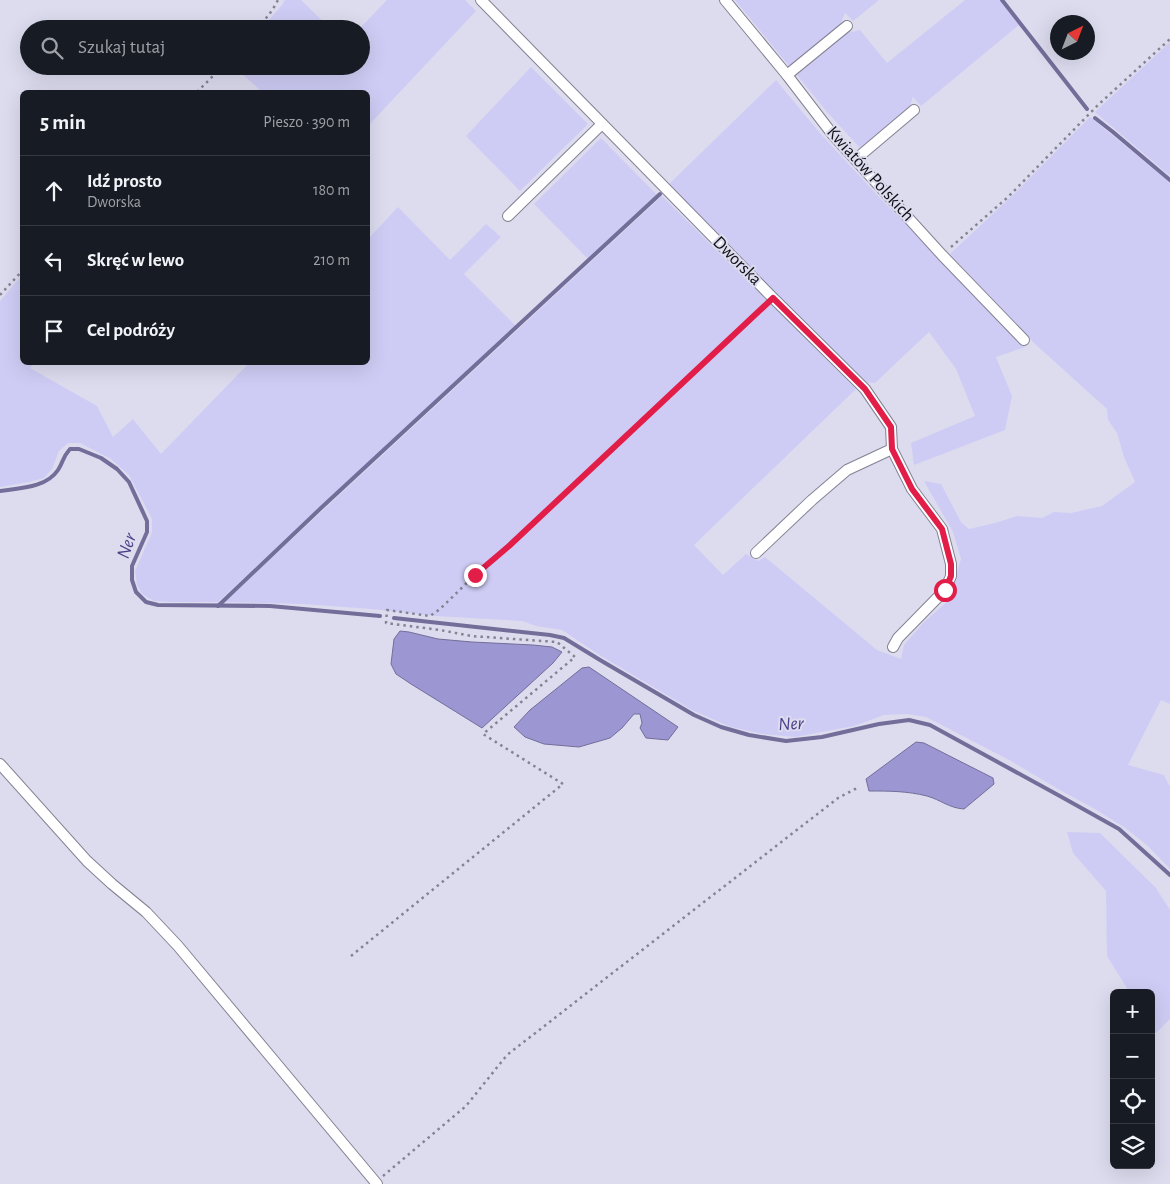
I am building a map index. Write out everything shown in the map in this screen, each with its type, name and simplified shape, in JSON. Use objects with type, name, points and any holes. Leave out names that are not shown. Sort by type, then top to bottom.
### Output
[{"type":"street","name":"Dworska","points":[[482,0],[773,298],[865,389],[891,427],[892,449],[912,489],[942,529],[951,564],[951,576],[945,590],[898,638],[893,647]]},
{"type":"street","name":"Kwiatów Polskich","points":[[725,0],[833,135],[942,255],[1024,340]]},
{"type":"street","points":[[787,76],[847,26]]},
{"type":"street","points":[[856,159],[914,110]]},
{"type":"street","points":[[508,216],[602,124]]},
{"type":"street","points":[[756,552],[847,470],[892,449]]},
{"type":"street","points":[[0,764],[87,861],[146,912],[178,946],[377,1183]]},
{"type":"path","points":[[265,20],[278,0]]},
{"type":"path","points":[[942,255],[1008,197],[1098,105],[1170,39]]},
{"type":"path","points":[[199,90],[214,75]]},
{"type":"path","points":[[0,294],[20,274]]},
{"type":"path","points":[[351,956],[562,784],[483,734],[575,657],[557,642],[472,636],[386,623],[387,610],[430,616],[440,609],[773,298]]},
{"type":"path","points":[[377,1183],[466,1106],[507,1055],[838,798],[859,787]]},
{"type":"shaded area","points":[[285,0],[301,0],[322,20],[269,20]]},
{"type":"shaded area","points":[[387,0],[465,0],[476,11],[370,124],[370,90],[260,90],[243,75],[370,75],[370,20],[368,20]]},
{"type":"shaded area","points":[[735,0],[879,0],[853,21],[845,13],[840,25],[789,66]]},
{"type":"shaded area","points":[[965,0],[1000,0],[1019,25],[921,106],[913,97],[909,108],[860,148],[797,75],[847,33],[860,30],[887,63]]},
{"type":"shaded area","points":[[1170,42],[1170,176],[1095,112]]},
{"type":"shaded area","points":[[531,67],[588,124],[520,191],[466,136]]},
{"type":"shaded area","points":[[776,80],[819,132],[879,197],[966,285],[969,292],[1025,347],[996,357],[1012,396],[1005,430],[914,465],[911,443],[975,416],[956,369],[929,332],[875,383],[864,382],[667,186]]},
{"type":"shaded area","points":[[1090,117],[1170,182],[1170,704],[1161,700],[1128,765],[1164,775],[1170,785],[1170,869],[1148,846],[1124,827],[1011,761],[926,717],[907,714],[884,715],[854,726],[795,737],[763,734],[731,727],[692,710],[601,656],[562,630],[536,626],[522,621],[435,616],[303,604],[224,602],[662,196],[856,389],[694,545],[723,575],[746,554],[758,561],[765,557],[877,650],[901,659],[904,645],[923,623],[949,600],[961,559],[953,532],[924,481],[941,484],[961,522],[969,529],[1017,516],[1042,518],[1054,512],[1071,513],[1102,506],[1135,482],[1124,457],[1117,433],[1108,420],[1107,409],[1035,344],[950,254],[1014,194]]},
{"type":"shaded area","points":[[601,138],[657,195],[588,259],[534,204]]},
{"type":"shaded area","points":[[398,207],[450,260],[486,224],[501,237],[464,274],[516,326],[218,602],[154,601],[142,594],[137,585],[135,571],[152,532],[152,519],[129,475],[111,459],[80,443],[68,443],[59,451],[52,469],[44,478],[0,487],[0,301],[20,277],[20,365],[33,365],[30,368],[97,406],[113,437],[133,419],[161,454],[247,365],[370,365],[370,237]]},
{"type":"shaded area","points":[[400,631],[438,639],[552,647],[562,652],[553,663],[482,728],[396,674],[391,664],[394,639]]},
{"type":"shaded area","points":[[589,667],[678,727],[668,740],[646,738],[640,728],[642,723],[640,714],[634,714],[610,738],[579,747],[544,744],[525,737],[514,727],[530,710],[582,668]]},
{"type":"shaded area","points":[[916,742],[924,743],[993,778],[994,784],[964,809],[920,794],[869,791],[866,779]]},
{"type":"shaded area","points":[[1067,832],[1100,833],[1156,888],[1170,910],[1170,1019],[1156,1033],[1155,989],[1128,989],[1107,956],[1106,891],[1073,853]]},
{"type":"waterway","points":[[1002,0],[1087,109]]},
{"type":"waterway","points":[[1095,118],[1170,180]]},
{"type":"waterway","points":[[218,606],[660,194]]},
{"type":"waterway","name":"Ner","points":[[0,491],[40,484],[53,476],[70,449],[79,449],[101,458],[117,469],[129,482],[147,521],[147,532],[132,566],[132,580],[136,592],[146,602],[158,605],[270,606],[380,616]]},
{"type":"waterway","name":"Ner","points":[[394,618],[564,638],[694,715],[721,727],[749,735],[786,741],[822,737],[879,724],[909,720],[930,725],[1119,829],[1170,875]]},
{"type":"route","points":[[475,575],[509,546],[773,298],[865,389],[891,427],[892,449],[912,489],[942,529],[951,564],[951,576],[945,590]]}]
